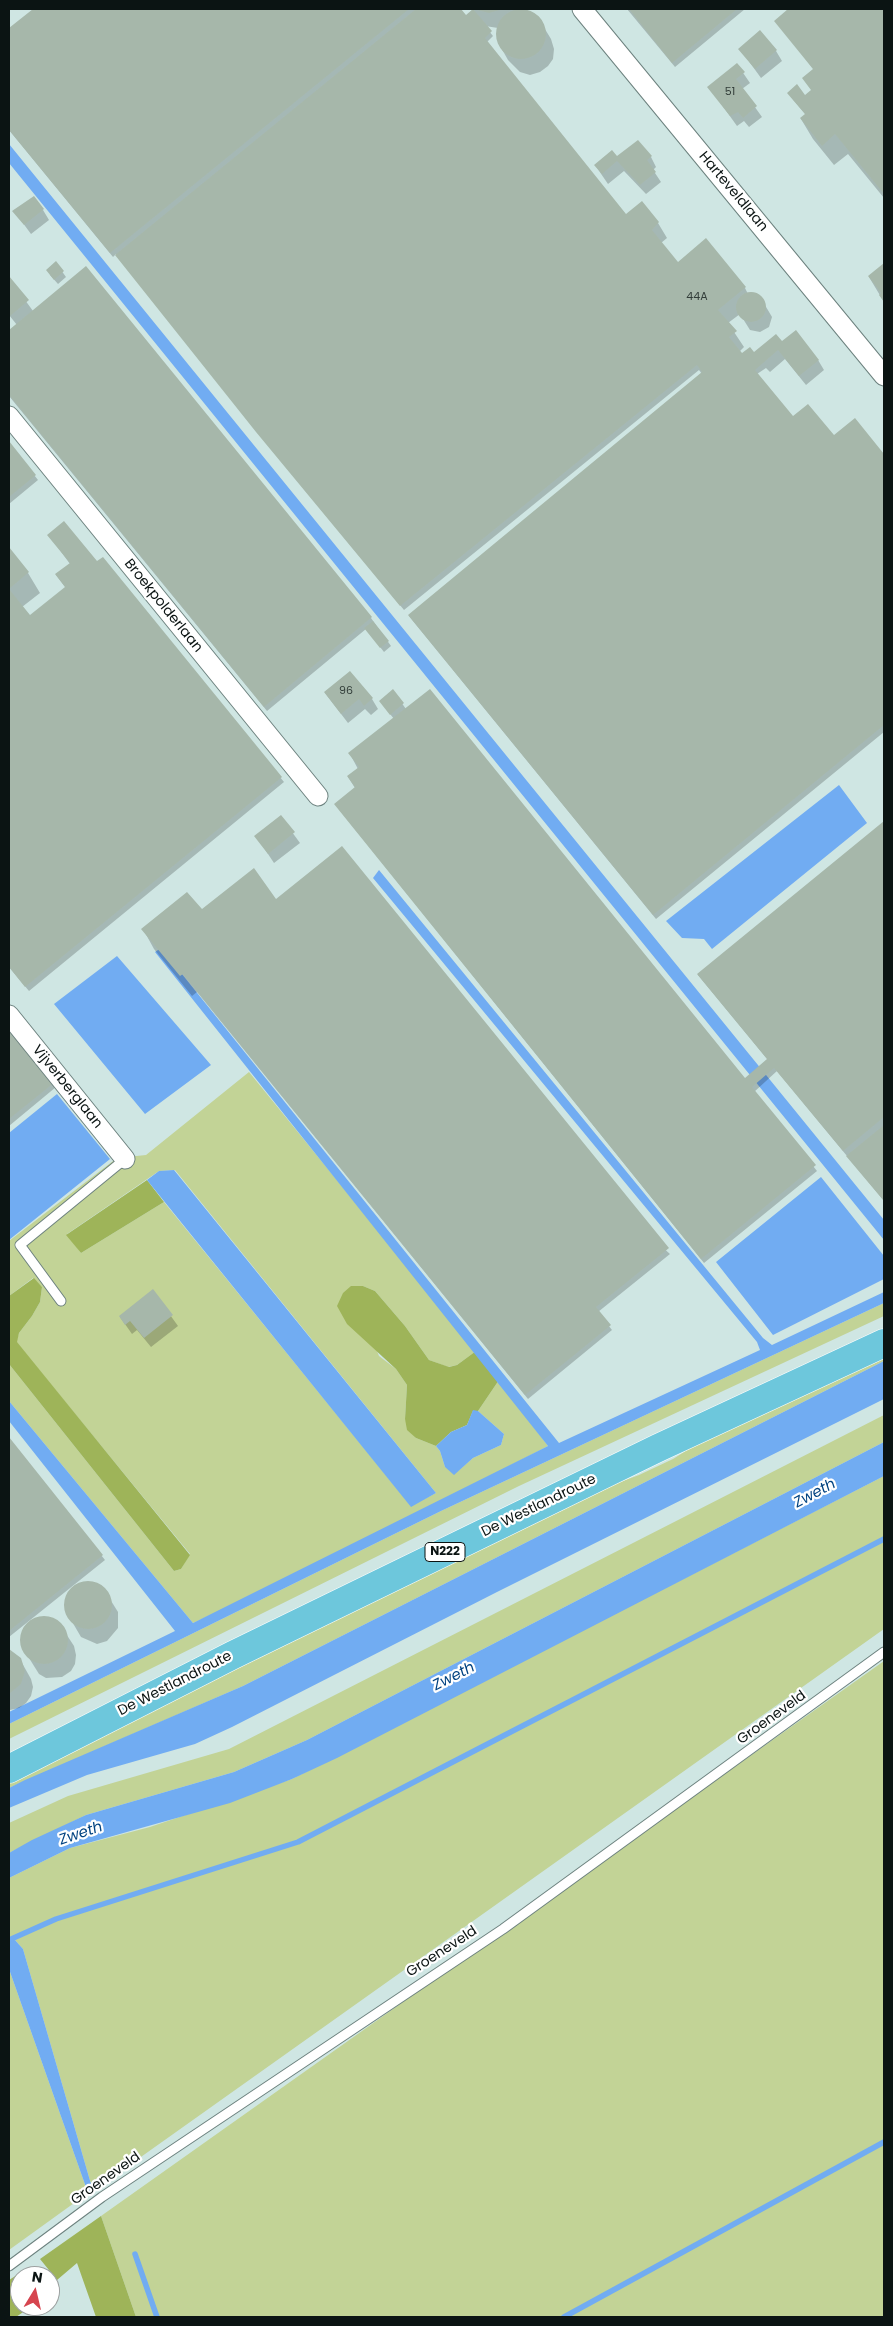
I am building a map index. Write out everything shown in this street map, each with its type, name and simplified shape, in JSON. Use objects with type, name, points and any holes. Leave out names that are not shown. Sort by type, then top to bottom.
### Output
[{"type":"main road","name":"De Westlandroute","points":[[9,1749],[236,1634],[651,1432],[884,1324]]},
{"type":"main road","name":"De Westlandroute","points":[[9,1769],[233,1655],[614,1470],[884,1343]]},
{"type":"street","name":"Harteveldlaan","points":[[582,9],[884,376]]},
{"type":"street","name":"Broekpolderlaan","points":[[9,416],[318,796]]},
{"type":"street","name":"Vijverberglaan","points":[[9,1015],[125,1159]]},
{"type":"lane","points":[[61,1301],[20,1245],[125,1159]]},
{"type":"lane","name":"Groeneveld","points":[[9,2266],[102,2197],[503,1929],[884,1652]]},
{"type":"green space","points":[[249,1072],[476,1351],[457,1365],[448,1367],[429,1360],[405,1326],[375,1291],[363,1286],[351,1286],[379,1356],[396,1369],[407,1385],[405,1419],[416,1438],[436,1446],[440,1451],[445,1467],[458,1471],[473,1458],[501,1445],[504,1434],[478,1411],[499,1380],[548,1446],[301,1574],[193,1623],[9,1401],[9,1364],[174,1571],[181,1569],[190,1554],[16,1342],[19,1333],[40,1302],[42,1287],[33,1278],[9,1296],[9,1241],[117,1158],[146,1155]],"holes":[[[175,1170],[436,1493],[411,1506],[164,1202],[81,1253],[67,1234],[159,1171]]]},
{"type":"green space","points":[[147,1180],[164,1202],[81,1253],[66,1235]]},
{"type":"green space","points":[[34,1278],[42,1287],[40,1302],[19,1333],[17,1342],[190,1555],[181,1569],[174,1571],[9,1364],[9,1296]]},
{"type":"green space","points":[[351,1286],[363,1286],[375,1291],[405,1326],[429,1360],[449,1367],[457,1365],[476,1351],[499,1380],[478,1411],[473,1411],[467,1425],[451,1432],[436,1446],[416,1438],[407,1430],[405,1419],[407,1385],[396,1369],[347,1324],[337,1306],[343,1293]]},
{"type":"green space","points":[[884,1303],[884,1316],[519,1486],[9,1739],[9,1724],[441,1511]]},
{"type":"green space","points":[[884,1352],[884,1361],[243,1686],[9,1788],[9,1775],[553,1507],[639,1475],[673,1459],[719,1430]]},
{"type":"green space","points":[[884,1415],[884,1442],[307,1740],[234,1772],[86,1815],[9,1853],[9,1823],[68,1796],[229,1749]]},
{"type":"green space","points":[[884,1476],[884,1629],[93,2191],[23,1949],[15,1940],[9,1941],[9,1878],[70,1848],[150,1827],[292,1779]]},
{"type":"green space","points":[[884,1661],[884,2317],[136,2317],[101,2216]]},
{"type":"green space","points":[[9,1969],[88,2193],[9,2250]]},
{"type":"green space","points":[[101,2216],[136,2317],[96,2317],[77,2263],[60,2277],[60,2266],[46,2266],[40,2259]]},
{"type":"green space","points":[[9,2280],[10,2316],[17,2316],[16,2317],[9,2317]]},
{"type":"water","points":[[9,144],[884,1220],[884,1240],[9,163]]},
{"type":"water","points":[[839,785],[867,823],[712,949],[704,939],[682,938],[666,921]]},
{"type":"water","points":[[379,870],[763,1338],[772,1345],[884,1292],[884,1303],[441,1511],[9,1724],[9,1712],[175,1631],[9,1421],[9,1401],[193,1623],[548,1446],[155,952],[161,948],[559,1443],[760,1350],[757,1342],[373,878]]},
{"type":"water","points":[[117,956],[211,1065],[145,1114],[54,1004]]},
{"type":"water","points":[[57,1094],[110,1159],[9,1240],[9,1133]]},
{"type":"water","points":[[174,1170],[436,1493],[411,1507],[147,1180],[159,1171]]},
{"type":"water","points":[[821,1177],[884,1256],[884,1279],[773,1335],[716,1262]]},
{"type":"water","points":[[884,1361],[884,1399],[497,1592],[232,1727],[195,1744],[87,1775],[9,1808],[9,1788],[243,1686]]},
{"type":"water","points":[[473,1410],[478,1411],[504,1434],[501,1445],[473,1458],[454,1475],[445,1467],[440,1451],[436,1446],[451,1432],[467,1425]]},
{"type":"water","name":"Zweth","points":[[884,1442],[884,1476],[337,1758],[292,1779],[230,1803],[70,1848],[9,1878],[9,1853],[32,1840],[86,1815],[234,1772],[307,1740]]},
{"type":"water","points":[[15,1940],[23,1949],[93,2191],[88,2193],[9,1969],[9,1941]]},
{"type":"building","points":[[33,9],[409,9],[110,253],[9,130],[9,28]]},
{"type":"building","points":[[416,9],[461,9],[466,15],[473,9],[492,31],[485,38],[626,214],[642,201],[659,222],[652,230],[678,262],[706,238],[746,287],[718,310],[737,331],[729,337],[742,353],[750,347],[754,352],[776,334],[782,341],[796,330],[819,360],[799,376],[778,350],[755,370],[793,416],[808,404],[834,435],[855,418],[884,454],[884,725],[653,915],[408,615],[702,372],[697,365],[400,606],[256,432],[115,255]]},
{"type":"building","points":[[474,9],[503,9],[489,13]]},
{"type":"building","points":[[516,9],[526,9],[539,16],[546,29],[546,39],[539,52],[526,59],[516,59],[507,55],[500,48],[496,39],[496,29],[500,20],[507,13]]},
{"type":"building","points":[[629,9],[737,9],[672,63]]},
{"type":"building","points":[[788,9],[884,9],[884,194],[835,134],[822,146],[800,118],[805,114],[787,93],[797,84],[805,95],[811,90],[802,78],[813,69],[774,21]]},
{"type":"building","points":[[760,30],[777,50],[755,69],[738,49]]},
{"type":"building","points":[[737,63],[745,72],[736,79],[757,106],[743,118],[738,112],[730,116],[707,87]]},
{"type":"building","points":[[638,140],[652,156],[647,160],[656,172],[640,185],[617,161],[602,174],[594,165],[612,150],[617,156]]},
{"type":"building","points":[[34,196],[44,209],[24,225],[12,211]]},
{"type":"building","points":[[56,261],[64,271],[54,280],[46,270]]},
{"type":"building","points":[[884,263],[884,302],[879,295],[881,293],[868,276]]},
{"type":"building","points":[[86,266],[372,617],[264,707],[9,395],[9,330]]},
{"type":"building","points":[[9,276],[29,300],[10,316],[9,314]]},
{"type":"building","points":[[751,292],[762,296],[766,307],[762,318],[751,322],[740,318],[736,307],[740,296]]},
{"type":"building","points":[[9,441],[36,475],[9,497]]},
{"type":"building","points":[[64,521],[97,561],[103,557],[282,777],[25,987],[9,967],[9,589],[30,615],[65,587],[55,574],[70,563],[47,535]]},
{"type":"building","points":[[9,547],[29,572],[9,589]]},
{"type":"building","points":[[373,621],[389,641],[380,648],[364,628]]},
{"type":"building","points":[[350,671],[373,698],[364,706],[359,699],[341,714],[324,692]]},
{"type":"building","points":[[393,689],[404,703],[390,715],[379,701]]},
{"type":"building","points":[[430,689],[745,1078],[767,1059],[697,974],[884,821],[884,1117],[843,1151],[774,1068],[752,1087],[816,1165],[701,1259],[334,804],[355,787],[347,776],[359,767],[348,753]]},
{"type":"building","points":[[281,815],[295,832],[268,854],[254,836]]},
{"type":"building","points":[[342,846],[669,1248],[596,1307],[611,1325],[525,1395],[183,974],[180,976],[141,929],[187,892],[202,909],[254,868],[276,899]]},
{"type":"building","points":[[9,1026],[55,1082],[9,1119]]},
{"type":"building","points":[[884,1125],[884,1201],[846,1156]]},
{"type":"building","points":[[153,1289],[173,1315],[144,1338],[130,1321],[125,1325],[119,1316]]},
{"type":"building","points":[[9,1437],[103,1555],[9,1631]]},
{"type":"building","points":[[88,1581],[97,1583],[105,1588],[110,1596],[112,1605],[110,1614],[105,1622],[97,1627],[88,1629],[79,1627],[71,1622],[66,1614],[64,1605],[66,1596],[71,1588],[79,1583]]},
{"type":"building","points":[[44,1616],[53,1618],[61,1623],[66,1631],[68,1640],[66,1649],[61,1657],[53,1662],[44,1664],[35,1662],[27,1657],[22,1649],[20,1640],[22,1631],[27,1623],[35,1618]]},
{"type":"building","points":[[9,1649],[21,1658],[25,1671],[21,1684],[9,1694]]},
{"type":"waterway","points":[[9,1940],[56,1919],[298,1842],[884,1539]]},
{"type":"waterway","points":[[564,2317],[884,2142]]},
{"type":"waterway","points":[[135,2254],[157,2317]]}]
